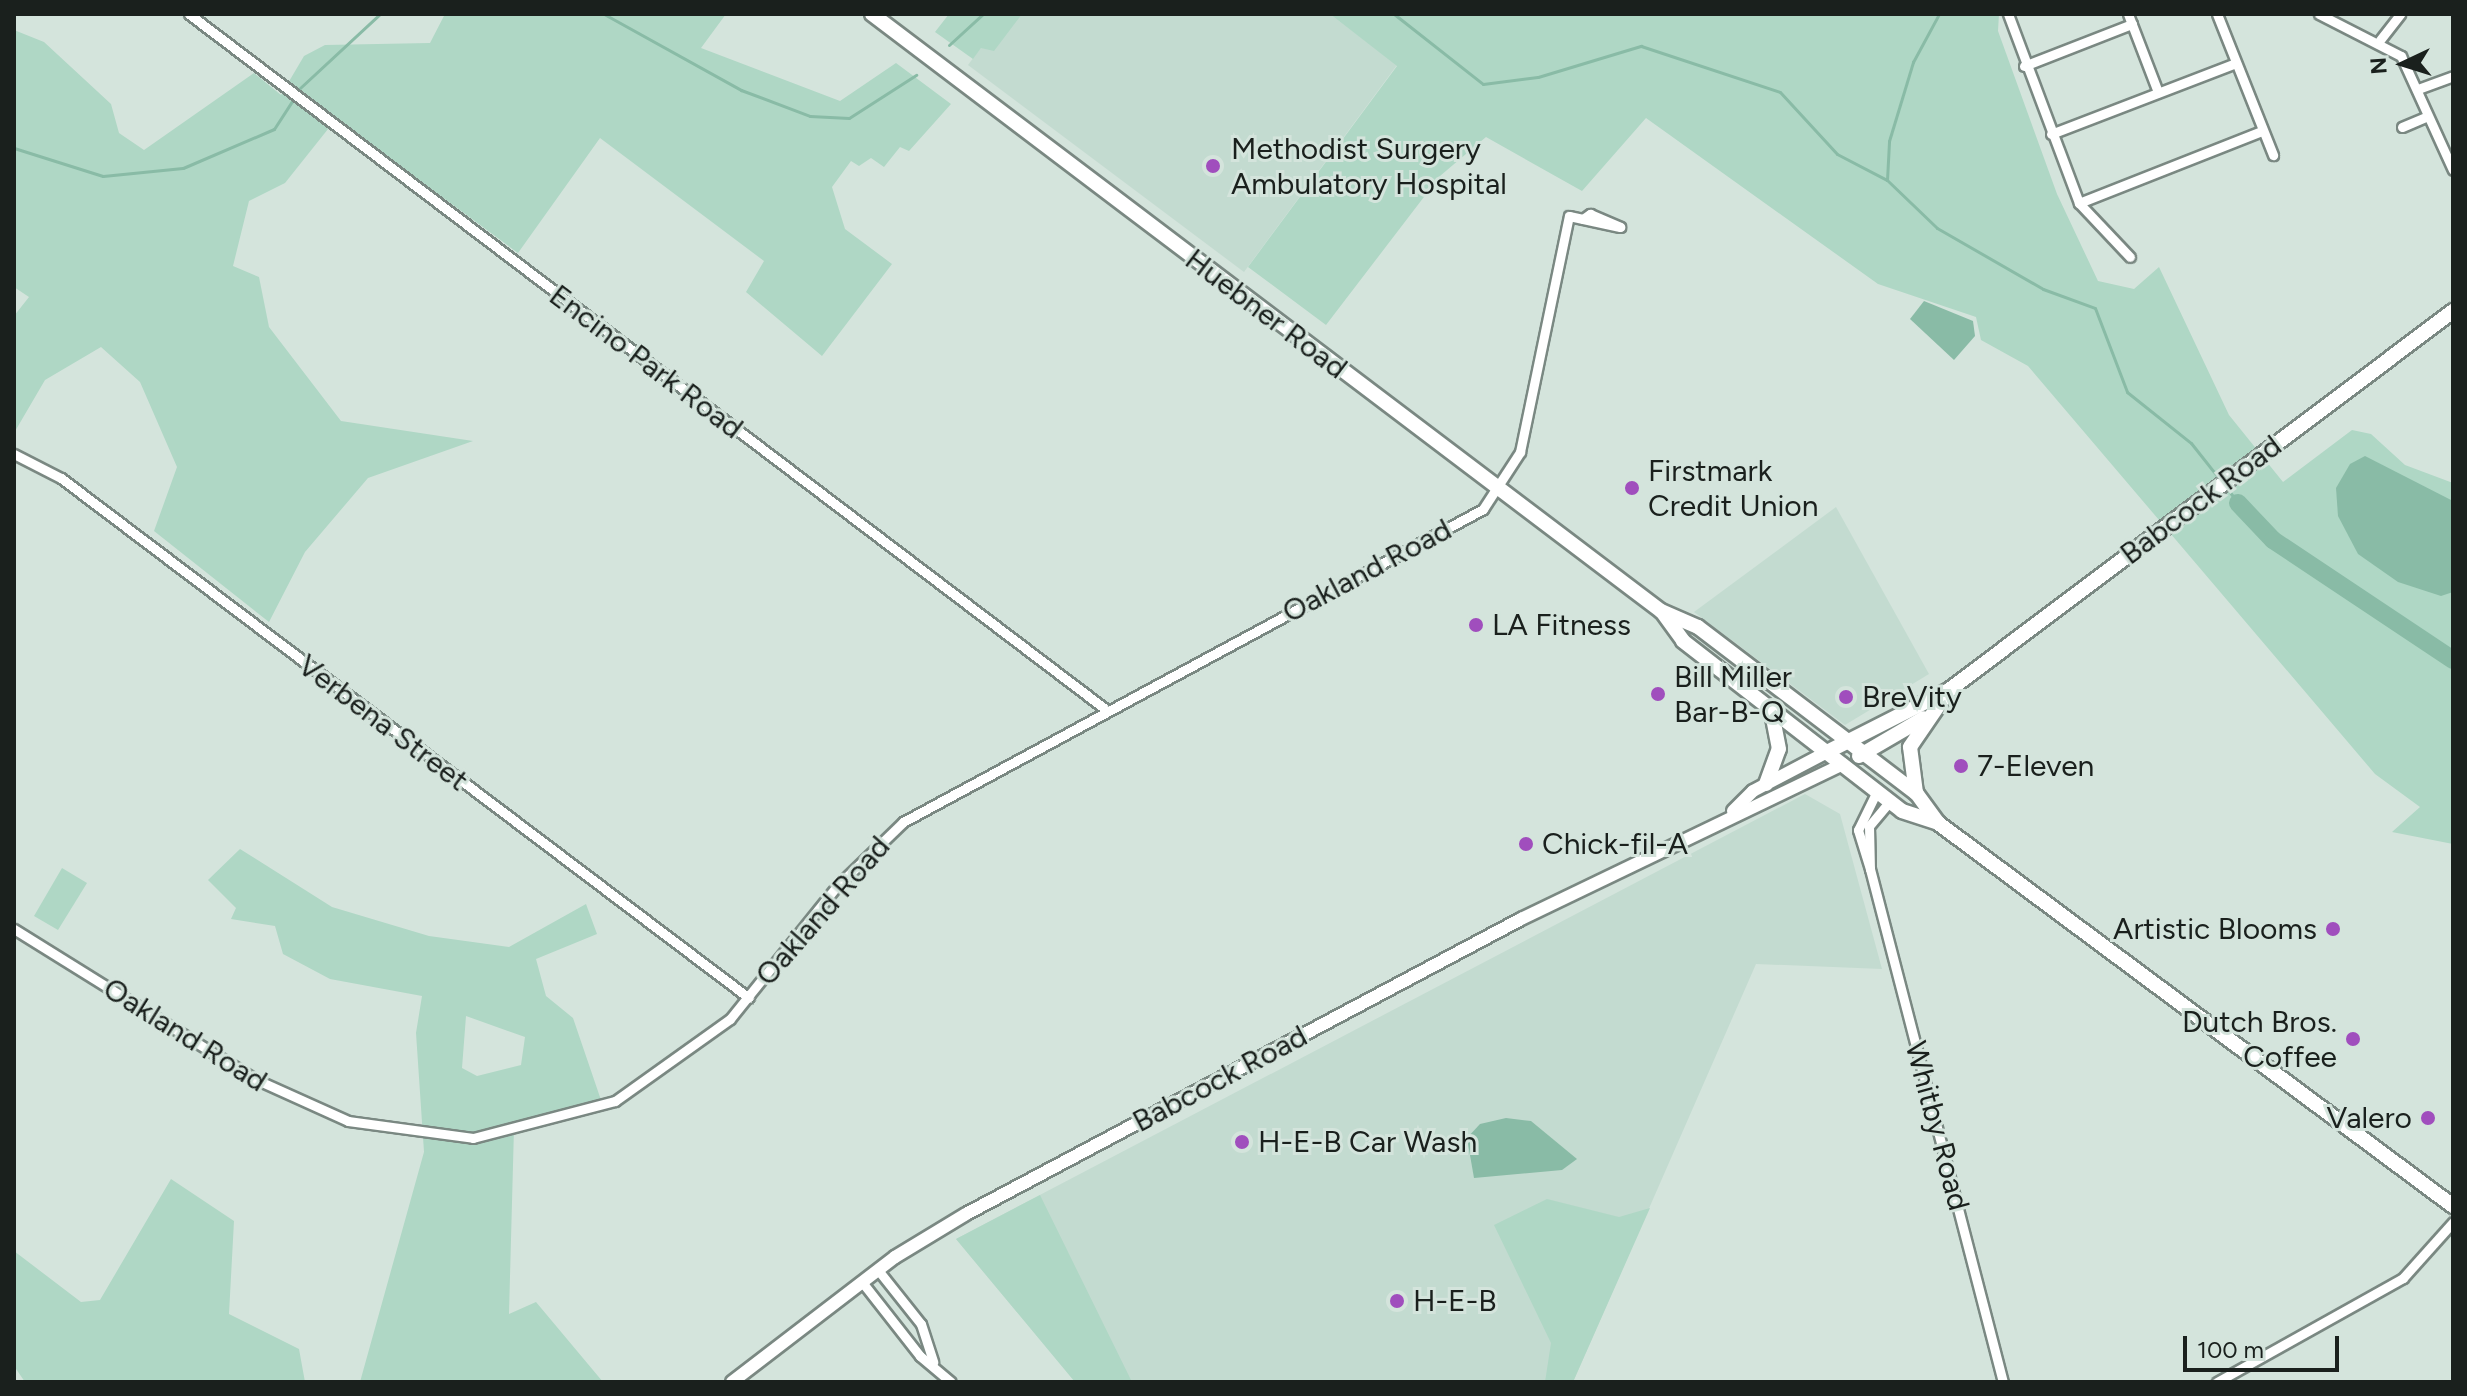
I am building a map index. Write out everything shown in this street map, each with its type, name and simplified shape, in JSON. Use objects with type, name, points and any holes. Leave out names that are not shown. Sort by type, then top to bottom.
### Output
[{"type":"main road","name":"Huebner Road","points":[[872,14],[1499,491],[1661,611],[1698,627],[1917,794],[1938,823]]},
{"type":"main road","name":"Babcock Road","points":[[1732,813],[1766,784],[1949,690],[2453,311]]},
{"type":"main road","name":"Huebner Road","points":[[1661,611],[1683,641],[1890,801],[1938,823],[2453,1206]]},
{"type":"main road","name":"Babcock Road","points":[[732,1382],[878,1270],[1046,1171],[1732,813],[1864,753],[1931,714],[1949,690]]},
{"type":"main road","points":[[1766,784],[1779,749],[1770,707]]},
{"type":"main road","points":[[1917,794],[1910,747],[1931,714]]},
{"type":"street","name":"Encino Park Road","points":[[189,14],[1104,708]]},
{"type":"street","points":[[2008,14],[2024,66],[2079,203],[2130,257]]},
{"type":"street","points":[[2217,14],[2273,155]]},
{"type":"street","points":[[2319,14],[2380,40],[2409,66],[2426,117],[2453,170]]},
{"type":"street","points":[[2380,40],[2400,14]]},
{"type":"street","points":[[2024,66],[2130,19],[2158,92]]},
{"type":"street","points":[[2051,134],[2236,63]]},
{"type":"street","points":[[2418,89],[2453,76]]},
{"type":"street","points":[[2402,127],[2426,117]]},
{"type":"street","points":[[2079,203],[2262,131]]},
{"type":"street","name":"Oakland Road","points":[[14,929],[279,1093],[348,1121],[438,1137],[509,1133],[615,1101],[697,1048],[749,998],[836,887],[893,830],[1104,708],[1477,513],[1499,491],[1520,452],[1569,216],[1583,219]]},
{"type":"street","name":"Verbena Street","points":[[14,454],[61,478],[749,998]]},
{"type":"street","name":"Whitby Road","points":[[1877,791],[1858,830],[2003,1382]]},
{"type":"street","name":"Whitby Road","points":[[1870,869],[1869,826],[1890,801]]},
{"type":"street","points":[[2217,1382],[2403,1278],[2453,1222]]},
{"type":"street","points":[[878,1270],[921,1324],[933,1362]]},
{"type":"street","points":[[862,1282],[920,1356],[933,1362],[951,1382]]},
{"type":"shaded area","points":[[445,14],[726,14],[701,48],[840,101],[896,63],[951,104],[909,151],[900,147],[884,167],[871,158],[859,166],[851,161],[832,187],[845,229],[892,264],[822,356],[746,292],[764,261],[600,138],[518,253],[336,119],[285,183],[249,201],[233,266],[259,277],[269,327],[341,421],[473,441],[368,478],[305,552],[269,622],[154,531],[177,467],[140,382],[101,347],[45,380],[14,433],[14,316],[29,297],[14,287],[14,30],[44,42],[111,104],[119,133],[144,150],[254,73],[281,95],[304,56],[325,45],[430,43]]},
{"type":"shaded area","points":[[949,14],[1022,14],[994,51],[981,48],[973,59],[935,32]]},
{"type":"shaded area","name":"Methodist Surgery Ambulatory Hospital","points":[[1006,14],[1330,14],[1397,65],[1244,272],[968,65]]},
{"type":"shaded area","points":[[1330,14],[1999,14],[1998,31],[2057,194],[2098,281],[2134,289],[2159,267],[2229,415],[2283,482],[2352,430],[2371,434],[2405,465],[2453,483],[2453,844],[2392,832],[2420,807],[2375,774],[2028,366],[1981,340],[1976,317],[1878,284],[1646,118],[1582,191],[1486,137],[1440,176],[1326,325],[1248,267],[1397,66]]},
{"type":"shaded area","points":[[1924,301],[1973,321],[1975,336],[1954,360],[1910,319]]},
{"type":"shaded area","points":[[2365,456],[2453,501],[2453,592],[2441,596],[2398,582],[2358,554],[2338,516],[2336,488],[2350,464]]},
{"type":"shaded area","points":[[1836,507],[1929,674],[1845,725],[1694,612]]},
{"type":"shaded area","points":[[1805,794],[1840,814],[1882,969],[1756,964],[1573,1382],[1075,1382],[956,1239]]},
{"type":"shaded area","points":[[240,849],[332,907],[429,936],[509,947],[586,904],[597,934],[536,959],[546,996],[573,1018],[602,1103],[514,1128],[509,1314],[536,1302],[603,1382],[360,1382],[424,1152],[416,1033],[422,996],[330,979],[283,954],[275,926],[231,919],[236,908],[208,880]],"holes":[[[466,1016],[525,1037],[521,1065],[477,1076],[462,1068]]]},
{"type":"shaded area","points":[[62,868],[87,883],[58,930],[34,916]]},
{"type":"shaded area","points":[[1506,1118],[1531,1121],[1577,1159],[1562,1170],[1474,1178],[1467,1138],[1480,1124]]},
{"type":"shaded area","points":[[171,1179],[234,1221],[229,1314],[299,1349],[305,1382],[25,1382],[14,1366],[14,1251],[81,1302],[100,1300]]},
{"type":"shaded area","points":[[1040,1195],[1133,1382],[1075,1382],[956,1239]]},
{"type":"shaded area","points":[[1547,1199],[1619,1217],[1650,1208],[1573,1382],[1545,1382],[1551,1343],[1494,1225]]},
{"type":"waterway","points":[[300,88],[380,14]]},
{"type":"waterway","points":[[604,14],[741,90],[810,116],[849,118],[916,75]]},
{"type":"waterway","points":[[949,45],[983,14]]},
{"type":"waterway","points":[[1394,14],[1483,84],[1538,77],[1641,46],[1780,92],[1837,154],[1887,180],[1937,228],[2043,289],[2095,308],[2127,392],[2191,443],[2221,481]]},
{"type":"waterway","points":[[1887,180],[1889,141],[1913,62],[1939,14]]},
{"type":"waterway","points":[[14,148],[103,176],[183,168],[274,129],[293,100]]},
{"type":"waterway","points":[[2226,487],[2238,503]]},
{"type":"waterway","points":[[2238,503],[2273,540],[2453,660]]},
{"type":"place","name":"Methodist Surgery Ambulatory Hospital","points":[[1213,166]]},
{"type":"place","name":"Firstmark Credit Union","points":[[1632,488]]},
{"type":"place","name":"LA Fitness","points":[[1476,625]]},
{"type":"place","name":"Bill Miller Bar-B-Q","points":[[1658,694]]},
{"type":"place","name":"BreVity","points":[[1846,697]]},
{"type":"place","name":"7-Eleven","points":[[1961,766]]},
{"type":"place","name":"Chick-fil-A","points":[[1526,844]]},
{"type":"place","name":"Artistic Blooms","points":[[2333,929]]},
{"type":"place","name":"Dutch Bros. Coffee","points":[[2353,1039]]},
{"type":"place","name":"Valero","points":[[2428,1118]]},
{"type":"place","name":"H-E-B Car Wash","points":[[1242,1142]]},
{"type":"place","name":"H-E-B","points":[[1397,1301]]}]
